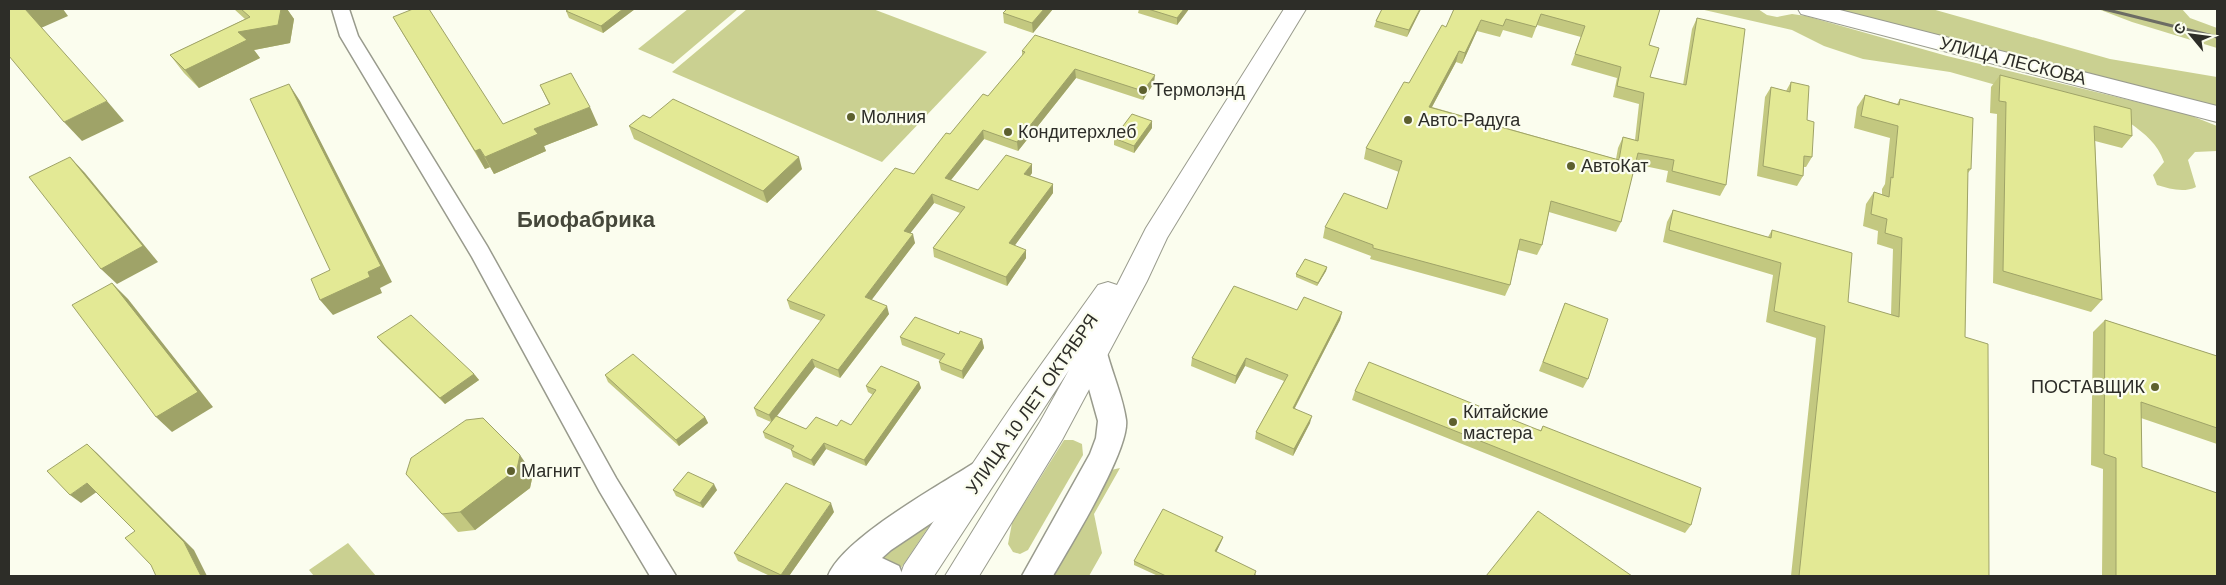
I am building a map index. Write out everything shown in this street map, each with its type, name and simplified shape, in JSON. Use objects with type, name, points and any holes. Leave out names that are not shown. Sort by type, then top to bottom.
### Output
[{"type":"main road","name":"УЛИЦА 10 ЛЕТ ОКТЯБРЯ","points":[[961,576],[1051,431],[1154,235],[1295,9]]},
{"type":"main road","name":"УЛИЦА ЛЕСКОВА","points":[[1809,9],[2217,114]]},
{"type":"main road","name":"УЛИЦА 10 ЛЕТ ОКТЯБРЯ","points":[[916,576],[1023,413],[1120,276],[1154,235]]},
{"type":"street","points":[[340,9],[349,36],[480,252],[608,485],[664,576]]},
{"type":"street","points":[[1037,576],[1104,458],[1110,438],[1112,421],[1093,353]]},
{"type":"street","points":[[844,576],[880,540],[984,472]]},
{"type":"street","points":[[844,576],[857,570],[870,569],[882,572],[888,576]]},
{"type":"green space","points":[[688,9],[738,9],[673,64],[638,49]]},
{"type":"green space","name":"Молния","points":[[747,9],[873,9],[987,52],[882,162],[672,72]]},
{"type":"green space","points":[[1700,9],[1758,9],[1767,15],[1777,17],[1792,14],[1806,16],[1947,56],[2187,114],[2217,126],[2217,151],[2195,152],[2188,160],[2196,187],[2182,190],[2157,185],[2153,175],[2164,162],[2161,155],[2150,140],[2130,123],[1950,72],[1863,59],[1824,46],[1792,30]]},
{"type":"green space","points":[[1827,9],[1932,9],[2110,59],[2217,77],[2217,109]]},
{"type":"green space","points":[[2098,9],[2182,9],[2190,18],[2217,28],[2217,48],[2132,22]]},
{"type":"green space","points":[[1064,440],[1073,440],[1082,444],[1083,455],[1028,550],[1020,554],[1013,552],[1008,544],[1012,523]]},
{"type":"green space","points":[[1120,468],[1094,514],[1102,553],[1089,576],[1051,576],[1111,470]]},
{"type":"green space","points":[[936,516],[901,568],[878,565],[880,555]]},
{"type":"green space","points":[[348,543],[376,576],[314,576],[309,570]]},
{"type":"building","points":[[9,9],[25,9],[107,101],[64,122],[9,56]]},
{"type":"building","points":[[241,9],[281,9],[278,25],[238,32],[247,40],[185,70],[170,55],[250,17]]},
{"type":"building","points":[[413,9],[429,9],[503,124],[550,104],[540,85],[571,73],[590,107],[534,129],[538,134],[485,157],[480,149],[475,151],[393,17]]},
{"type":"building","points":[[569,9],[623,9],[601,26],[566,11]]},
{"type":"building","points":[[1007,9],[1044,9],[1032,23],[1003,13]]},
{"type":"building","points":[[1148,9],[1184,9],[1177,18]]},
{"type":"building","points":[[1382,9],[1420,9],[1409,30],[1376,21]]},
{"type":"building","points":[[1454,9],[1660,9],[1649,45],[1659,48],[1650,77],[1686,85],[1697,18],[1745,29],[1726,185],[1672,171],[1674,160],[1638,153],[1621,222],[1551,201],[1542,245],[1520,239],[1510,285],[1373,248],[1373,245],[1325,227],[1344,193],[1387,209],[1402,161],[1366,148],[1404,82],[1409,83],[1442,25],[1446,27]],"holes":[[[1541,14],[1585,26],[1575,54],[1621,67],[1617,86],[1644,93],[1638,141],[1623,137],[1619,160],[1429,107],[1459,51],[1465,53],[1481,20],[1503,26],[1506,19],[1536,27]]]},
{"type":"building","points":[[1035,35],[1155,75],[1143,91],[1075,69],[1017,142],[983,130],[945,178],[978,190],[1006,155],[1032,164],[1024,174],[1053,184],[1009,243],[1026,250],[1006,277],[933,248],[965,207],[932,194],[904,231],[913,234],[865,297],[887,306],[838,370],[812,359],[769,415],[754,408],[825,315],[787,300],[895,168],[914,174],[946,133],[950,134],[983,94],[988,96],[1025,52],[1022,51]]},
{"type":"building","points":[[2000,75],[2131,109],[2132,136],[2094,126],[2102,300],[2003,271],[2006,102],[1999,101]]},
{"type":"building","points":[[1791,82],[1809,86],[1807,120],[1814,122],[1812,157],[1804,156],[1803,176],[1763,166],[1771,87],[1790,92]]},
{"type":"building","points":[[289,84],[381,266],[368,272],[370,277],[320,300],[311,279],[330,270],[250,99]]},
{"type":"building","points":[[1865,95],[1899,105],[1900,99],[1973,118],[1971,169],[1968,169],[1965,337],[1988,344],[1989,576],[1799,576],[1825,326],[1774,311],[1781,263],[1669,230],[1673,210],[1771,238],[1772,230],[1852,253],[1848,302],[1899,317],[1902,238],[1885,233],[1887,219],[1871,214],[1874,192],[1889,197],[1891,177],[1893,178],[1898,126],[1861,116]]},
{"type":"building","points":[[673,99],[799,157],[763,191],[629,126],[643,115],[650,118]]},
{"type":"building","points":[[1132,114],[1152,121],[1134,146],[1114,138]]},
{"type":"building","points":[[70,157],[143,246],[101,269],[29,177]]},
{"type":"building","points":[[1305,259],[1327,267],[1318,283],[1296,274]]},
{"type":"building","points":[[112,283],[198,392],[156,417],[72,305]]},
{"type":"building","points":[[1234,286],[1297,310],[1304,297],[1342,312],[1293,408],[1312,416],[1294,449],[1256,432],[1288,375],[1246,358],[1236,376],[1192,358]]},
{"type":"building","points":[[1565,303],[1608,319],[1588,379],[1543,362]]},
{"type":"building","points":[[411,315],[474,374],[440,398],[377,337]]},
{"type":"building","points":[[915,317],[959,334],[960,331],[982,339],[962,371],[939,362],[945,354],[900,337]]},
{"type":"building","points":[[2105,320],[2217,356],[2217,428],[2141,402],[2142,467],[2217,493],[2217,576],[2116,576],[2116,458],[2104,454]]},
{"type":"building","points":[[633,354],[705,417],[676,440],[605,375]]},
{"type":"building","points":[[1369,362],[1541,431],[1543,426],[1701,488],[1691,525],[1355,391]]},
{"type":"building","points":[[881,366],[919,382],[864,460],[824,443],[811,460],[791,450],[794,446],[763,432],[776,416],[806,429],[816,417],[837,426],[841,420],[851,425],[876,390],[866,386]]},
{"type":"building","points":[[483,418],[520,455],[517,469],[460,512],[442,514],[406,474],[411,458],[466,420]]},
{"type":"building","points":[[87,444],[184,542],[201,576],[156,576],[151,565],[125,538],[135,531],[87,483],[70,495],[47,471]]},
{"type":"building","points":[[688,472],[714,484],[700,503],[673,490]]},
{"type":"building","points":[[786,483],[831,503],[781,575],[734,553]]},
{"type":"building","points":[[1163,509],[1223,537],[1215,551],[1256,571],[1254,576],[1166,576],[1134,561]]},
{"type":"building","points":[[1538,511],[1632,576],[1486,576]]},
{"type":"railway","points":[[2104,9],[2217,37]]},
{"type":"place","name":"Термолэнд","points":[[1143,90]]},
{"type":"place","name":"Молния","points":[[851,117]]},
{"type":"place","name":"Авто-Радуга","points":[[1408,120]]},
{"type":"place","name":"Кондитерхлеб","points":[[1008,132]]},
{"type":"place","name":"АвтоКат","points":[[1571,166]]},
{"type":"place","name":"ПОСТАВЩИК","points":[[2155,387]]},
{"type":"place","name":"Китайские мастера","points":[[1453,422]]},
{"type":"place","name":"Магнит","points":[[511,471]]},
{"type":"district","name":"Биофабрика","points":[[586,219]]}]
